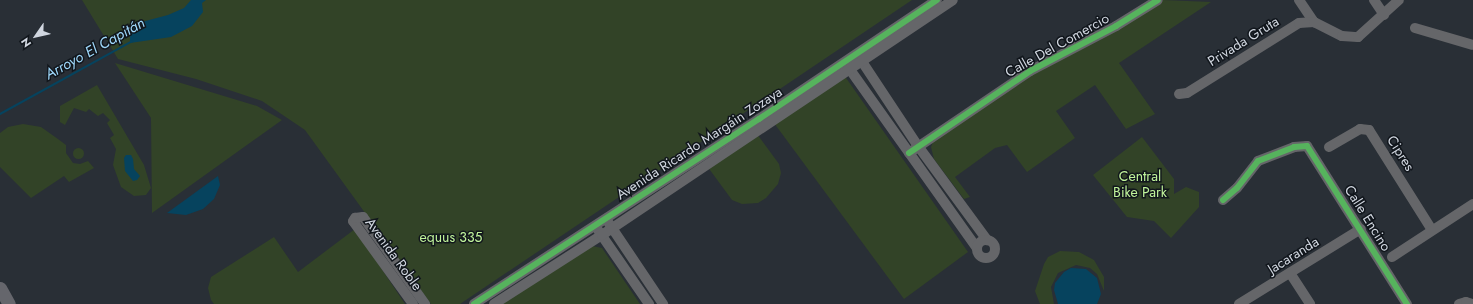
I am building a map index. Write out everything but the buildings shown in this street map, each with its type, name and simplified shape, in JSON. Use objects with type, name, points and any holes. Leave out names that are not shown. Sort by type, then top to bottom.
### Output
[{"type":"main road","points":[[0,288],[9,304]]},
{"type":"street","name":"Avenida Ricardo Margáin Zozaya","points":[[859,57],[937,0]]},
{"type":"street","name":"Avenida Ricardo Margáin Zozaya","points":[[494,304],[602,235],[859,57],[953,0]]},
{"type":"street","name":"Calle Del Comercio","points":[[909,153],[1030,71],[1116,26],[1158,0]]},
{"type":"street","points":[[1299,0],[1314,22],[1352,38],[1365,34],[1399,0]]},
{"type":"street","points":[[1374,0],[1384,15]]},
{"type":"street","name":"Privada Gruta","points":[[1179,94],[1187,93],[1299,23],[1314,22]]},
{"type":"street","points":[[1414,28],[1473,44]]},
{"type":"street","points":[[847,65],[977,248],[981,257],[991,257],[995,247],[987,240],[918,146],[859,57]]},
{"type":"street","name":"Avenida Ricardo Margáin Zozaya","points":[[474,304],[847,65]]},
{"type":"street","name":"Cipres","points":[[1329,147],[1360,129],[1369,130],[1432,230]]},
{"type":"street","name":"Calle Encino","points":[[1223,200],[1237,188],[1258,161],[1294,147],[1307,146],[1361,229],[1407,304]]},
{"type":"street","points":[[1392,257],[1473,204]]},
{"type":"street","name":"Avenida Roble","points":[[413,304],[353,221],[355,218],[363,217],[425,304]]},
{"type":"street","points":[[606,219],[663,304]]},
{"type":"street","points":[[596,226],[649,304]]},
{"type":"street","name":"Jacaranda","points":[[1239,304],[1361,229]]},
{"type":"street","points":[[977,248],[980,242],[987,240]]},
{"type":"street","points":[[382,260],[390,254]]},
{"type":"street","points":[[1290,273],[1310,304]]},
{"type":"street","points":[[1459,304],[1466,302],[1472,304]]},
{"type":"green space","name":"equus 335","points":[[82,0],[912,0],[460,304],[431,304],[305,130],[262,101],[196,79],[118,59]]},
{"type":"green space","points":[[1163,0],[1211,2],[1119,63],[1155,114],[1126,129],[1095,85],[1056,111],[1075,138],[1027,172],[1007,145],[995,148],[955,177],[970,197],[964,199],[934,159],[931,147],[933,142],[999,95],[1047,66],[1100,40]]},
{"type":"green space","points":[[115,63],[257,106],[282,120],[152,213],[151,118]]},
{"type":"green space","points":[[844,75],[968,252],[904,299],[774,123]]},
{"type":"green space","points":[[97,85],[144,165],[151,188],[146,195],[134,196],[121,187],[113,165],[116,149],[110,138],[114,135],[107,123],[110,120],[103,113],[98,116],[89,109],[86,112],[74,108],[65,125],[60,122],[60,106]]},
{"type":"green space","points":[[23,124],[41,127],[66,145],[66,153],[73,163],[80,164],[88,161],[94,168],[69,182],[64,176],[31,198],[0,167],[0,133],[8,127]]},
{"type":"green space","points":[[757,134],[779,164],[781,173],[778,184],[766,198],[758,203],[742,204],[732,200],[707,166]]},
{"type":"green space","name":"Central Bike Park","points":[[1142,137],[1174,179],[1174,194],[1186,187],[1199,192],[1199,207],[1171,238],[1154,221],[1127,217],[1093,175]]},
{"type":"green space","points":[[78,147],[82,149],[84,153],[82,157],[78,159],[74,157],[72,153],[74,149]]},
{"type":"green space","points":[[355,229],[405,304],[214,304],[211,300],[208,288],[211,277],[274,237],[298,272]]},
{"type":"green space","points":[[587,245],[602,248],[640,304],[500,304]]},
{"type":"green space","points":[[1060,251],[1079,252],[1094,260],[1104,277],[1104,291],[1097,274],[1090,268],[1076,265],[1058,273],[1051,287],[1054,304],[1040,304],[1035,291],[1044,264],[1048,257]]},
{"type":"water","points":[[191,0],[206,0],[202,3],[203,12],[192,26],[171,37],[130,43],[130,35],[134,24],[168,15],[184,8]]},
{"type":"water","points":[[126,155],[131,155],[133,159],[134,169],[140,176],[137,180],[133,181],[125,171],[124,158]]},
{"type":"water","points":[[218,176],[220,185],[214,199],[203,209],[186,215],[167,213]]},
{"type":"water","points":[[1071,268],[1086,269],[1097,278],[1101,294],[1097,304],[1058,304],[1054,290],[1055,283],[1064,272]]},
{"type":"waterway","name":"Arroyo El Capitán","points":[[0,114],[132,41]]},
{"type":"cycle path","points":[[474,304],[759,119],[937,0]]},
{"type":"cycle path","points":[[909,153],[1030,71],[1116,26],[1158,0]]},
{"type":"cycle path","points":[[1223,200],[1237,188],[1258,161],[1294,147],[1307,146],[1407,304]]}]
